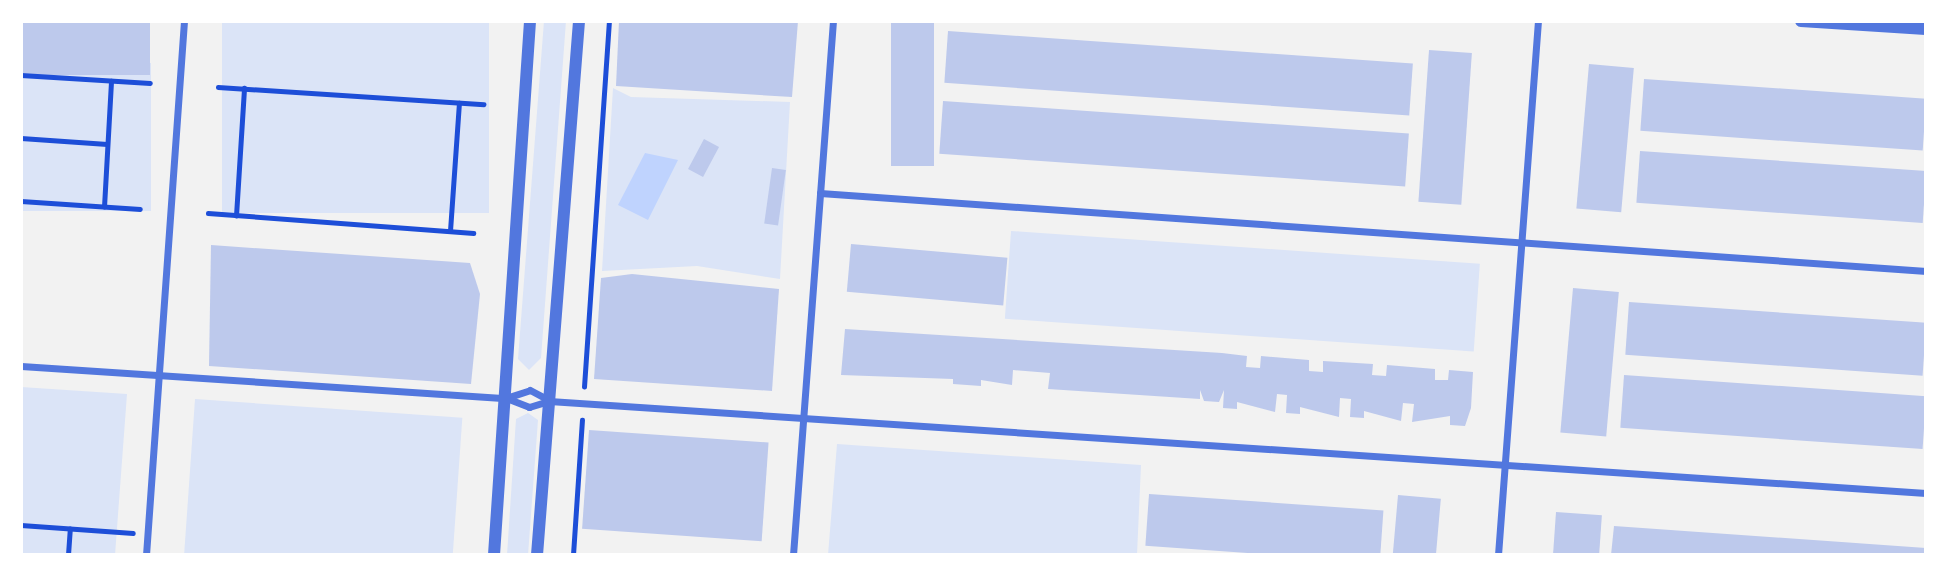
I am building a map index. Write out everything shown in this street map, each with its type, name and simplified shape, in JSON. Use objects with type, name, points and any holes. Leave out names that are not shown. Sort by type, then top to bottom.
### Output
[{"type":"street","points":[[146,555],[184,21]]},
{"type":"street","points":[[494,555],[530,21]]},
{"type":"street","points":[[537,555],[579,21]]},
{"type":"street","points":[[793,555],[832,21]]},
{"type":"street","points":[[1497,555],[1538,21]]},
{"type":"street","points":[[1801,21],[1926,29]]},
{"type":"street","points":[[820,193],[1926,271]]},
{"type":"street","points":[[21,366],[506,398],[529,407],[550,401],[583,403],[1926,493]]},
{"type":"street","points":[[506,398],[530,390],[550,401]]},
{"type":"path","points":[[573,555],[609,21]]},
{"type":"path","points":[[21,75],[149,83]]},
{"type":"path","points":[[104,207],[111,81]]},
{"type":"path","points":[[218,87],[483,104]]},
{"type":"path","points":[[236,216],[244,89]]},
{"type":"path","points":[[450,231],[459,103]]},
{"type":"path","points":[[21,138],[107,144]]},
{"type":"path","points":[[21,201],[140,209]]},
{"type":"path","points":[[208,213],[473,233]]},
{"type":"path","points":[[21,526],[148,534]]},
{"type":"path","points":[[68,555],[70,529]]},
{"type":"shaded area","points":[[222,21],[489,21],[489,213],[222,213]]},
{"type":"shaded area","points":[[544,21],[566,21],[541,358],[529,370],[518,359]]},
{"type":"shaded area","points":[[21,63],[151,63],[151,211],[21,211]]},
{"type":"shaded area","points":[[613,88],[631,97],[790,102],[780,279],[697,266],[602,271]]},
{"type":"shaded area","points":[[1011,231],[1480,264],[1474,352],[1005,319]]},
{"type":"shaded area","points":[[21,387],[127,394],[115,555],[21,555]]},
{"type":"shaded area","points":[[195,399],[462,418],[453,555],[184,555]]},
{"type":"shaded area","points":[[528,413],[538,420],[528,555],[507,555],[516,419]]},
{"type":"shaded area","points":[[837,444],[1141,465],[1137,555],[828,555]]},
{"type":"water","points":[[645,153],[678,160],[648,220],[618,205]]},
{"type":"building","points":[[21,21],[150,21],[150,75],[21,75]]},
{"type":"building","points":[[619,21],[798,21],[792,97],[616,86]]},
{"type":"building","points":[[891,21],[934,21],[934,166],[891,166]]},
{"type":"building","points":[[948,31],[1413,64],[1409,115],[944,83]]},
{"type":"building","points":[[1429,50],[1472,53],[1461,205],[1418,202]]},
{"type":"building","points":[[1589,64],[1634,68],[1621,212],[1576,208]]},
{"type":"building","points":[[1644,79],[1926,99],[1923,151],[1640,131]]},
{"type":"building","points":[[943,101],[1409,134],[1405,186],[939,154]]},
{"type":"building","points":[[704,139],[719,147],[703,177],[688,169]]},
{"type":"building","points":[[1640,151],[1926,171],[1923,223],[1636,203]]},
{"type":"building","points":[[772,168],[786,170],[778,225],[764,223]]},
{"type":"building","points":[[851,244],[1007,258],[1003,306],[847,292]]},
{"type":"building","points":[[211,245],[470,263],[480,294],[471,384],[209,366]]},
{"type":"building","points":[[632,274],[779,289],[772,391],[594,379],[601,278]]},
{"type":"building","points":[[1573,288],[1619,292],[1606,436],[1560,432]]},
{"type":"building","points":[[1629,302],[1926,323],[1923,376],[1625,355]]},
{"type":"building","points":[[845,329],[1222,353],[1247,356],[1246,367],[1260,368],[1261,356],[1309,360],[1309,371],[1323,372],[1323,361],[1373,364],[1372,375],[1386,376],[1387,365],[1435,369],[1435,380],[1448,380],[1449,370],[1473,372],[1471,408],[1465,426],[1450,425],[1450,416],[1412,422],[1414,404],[1403,403],[1401,421],[1364,411],[1364,418],[1350,417],[1351,399],[1340,398],[1339,417],[1300,407],[1300,414],[1286,413],[1287,395],[1277,394],[1275,412],[1237,402],[1237,409],[1223,408],[1224,390],[1219,402],[1204,401],[1200,390],[1200,399],[1048,389],[1050,373],[1013,370],[1012,385],[981,380],[981,386],[953,384],[953,379],[841,375]]},
{"type":"building","points":[[1624,375],[1926,396],[1923,449],[1620,428]]},
{"type":"building","points":[[589,430],[769,443],[762,541],[582,529]]},
{"type":"building","points":[[1149,494],[1383,510],[1380,555],[1276,555],[1145,546]]},
{"type":"building","points":[[1398,495],[1441,499],[1436,555],[1393,555]]},
{"type":"building","points":[[1556,512],[1602,515],[1599,555],[1553,555]]},
{"type":"building","points":[[1614,526],[1926,548],[1926,555],[1611,555]]}]
